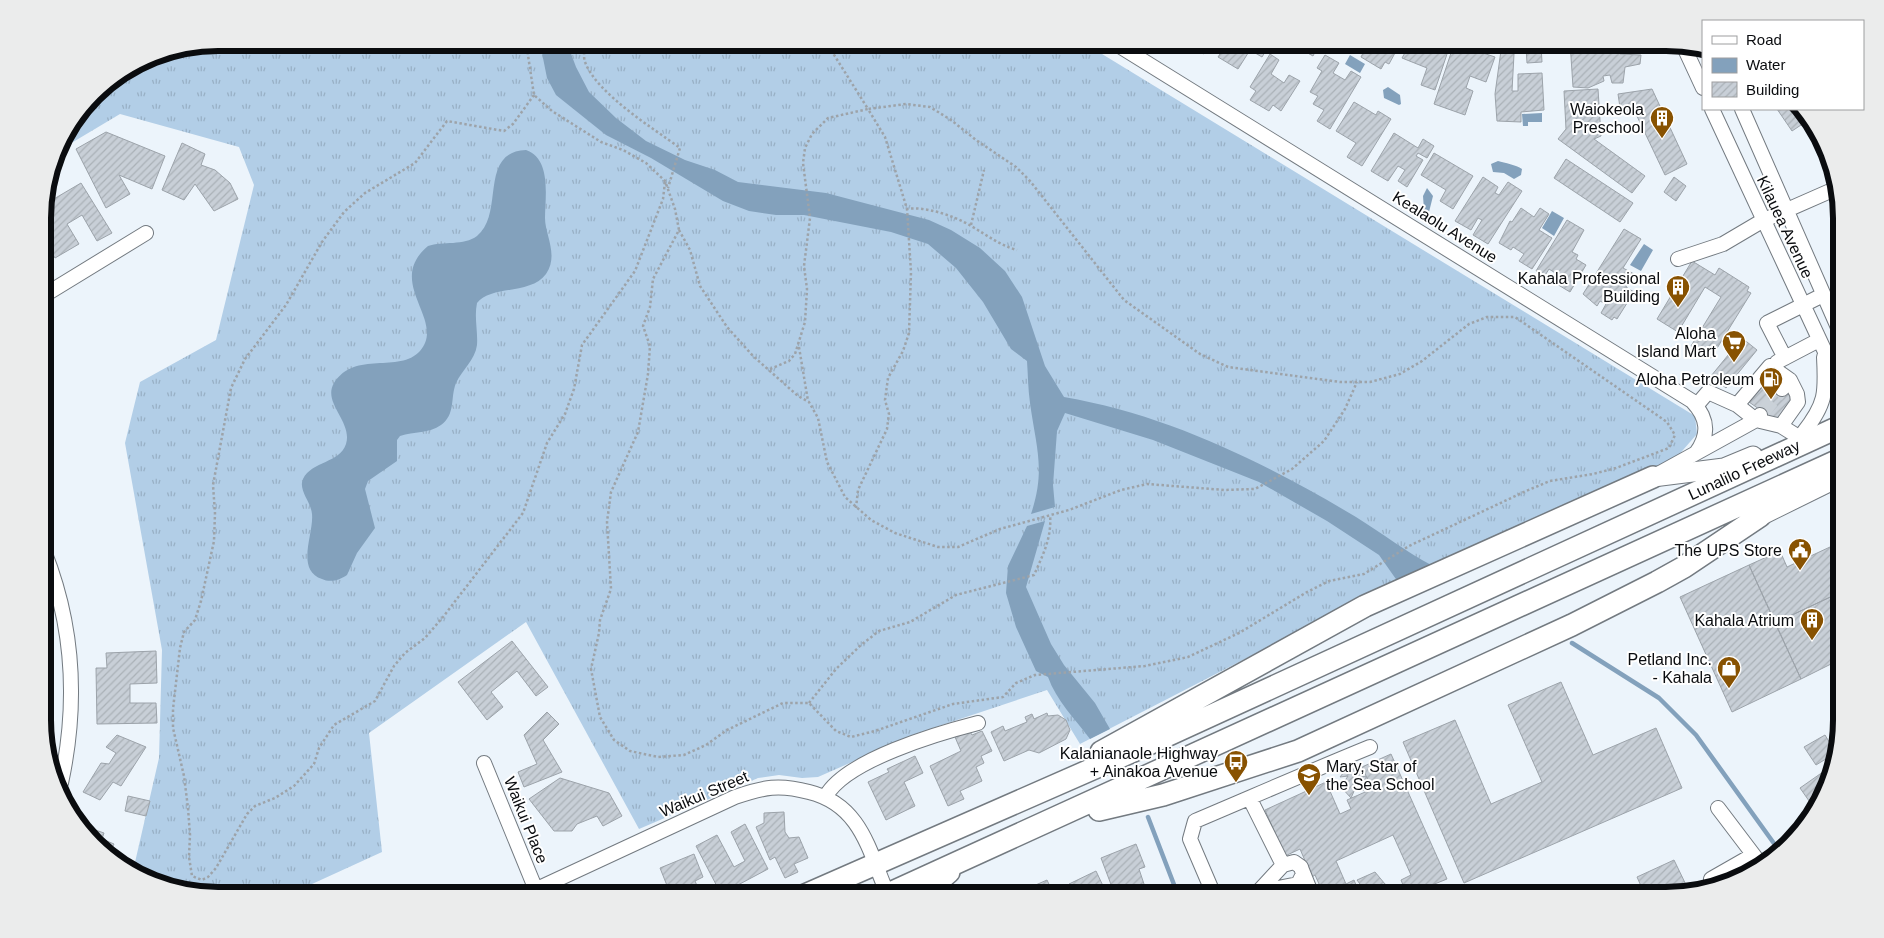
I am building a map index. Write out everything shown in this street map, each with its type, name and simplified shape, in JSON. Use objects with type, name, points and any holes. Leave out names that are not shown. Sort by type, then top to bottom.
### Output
[{"type":"highway","name":"Lunalilo Freeway","points":[[992,812],[1138,749],[1833,430]]},
{"type":"highway","name":"Lunalilo Freeway","points":[[1055,820],[1833,463]]},
{"type":"highway","points":[[824,887],[992,812],[1365,606],[1653,477]]},
{"type":"highway","points":[[906,887],[1055,820],[1163,795],[1298,751],[1572,625],[1649,586],[1684,567],[1760,516]]},
{"type":"highway","points":[[934,887],[943,876],[965,860]]},
{"type":"main road","points":[[1653,477],[1724,468],[1794,432],[1833,420]]},
{"type":"main road","points":[[1760,516],[1833,480]]},
{"type":"street","name":"Kealaolu Avenue","points":[[1141,51],[1676,390],[1696,406]]},
{"type":"street","points":[[1687,53],[1702,86]]},
{"type":"street","name":"Kilauea Avenue","points":[[1712,110],[1762,221],[1833,371]]},
{"type":"street","name":"Kilauea Avenue","points":[[1742,110],[1833,316]]},
{"type":"street","points":[[1678,260],[1723,244],[1762,221],[1830,191]]},
{"type":"street","points":[[52,291],[146,233]]},
{"type":"street","points":[[1785,358],[1767,323],[1824,295]]},
{"type":"street","points":[[1736,405],[1770,366],[1821,344],[1825,388],[1818,414],[1794,432]]},
{"type":"street","points":[[1770,366],[1786,385],[1797,394],[1798,402],[1794,432]]},
{"type":"street","points":[[1696,453],[1705,441],[1704,419],[1696,406],[1708,392],[1794,432]]},
{"type":"street","points":[[1653,477],[1760,416]]},
{"type":"street","points":[[51,569],[63,613],[71,668],[70,736],[62,778]]},
{"type":"street","points":[[826,796],[832,785],[844,775],[874,760],[924,739],[978,723]]},
{"type":"street","points":[[1210,886],[1190,839],[1195,821],[1250,799],[1282,782],[1370,747]]},
{"type":"street","name":"Waikui Place","points":[[484,763],[528,887]]},
{"type":"street","name":"Waikui Street","points":[[541,887],[754,790],[770,786],[790,787],[826,796],[841,806],[854,820],[876,863],[884,887]]},
{"type":"street","points":[[1250,799],[1284,865]]},
{"type":"street","points":[[1718,808],[1757,859]]},
{"type":"street","points":[[1712,880],[1754,855]]},
{"type":"street","points":[[1262,886],[1284,865],[1294,862],[1302,870],[1309,886]]},
{"type":"street","points":[[1291,886],[1300,881],[1302,870]]},
{"type":"path","points":[[527,51],[534,95],[552,111],[601,142],[623,150],[646,163],[665,181],[680,230],[690,250],[700,286],[712,306],[727,327],[753,356],[770,368],[798,396],[809,402]]},
{"type":"path","points":[[584,51],[584,61],[604,88],[643,122],[680,148],[668,188]]},
{"type":"path","points":[[832,51],[885,137],[906,209],[910,247],[909,333],[903,351],[888,378],[885,400],[889,414],[887,429],[858,490],[856,508]]},
{"type":"path","points":[[534,95],[513,124],[504,131],[447,121],[415,163],[365,193],[344,212],[322,242],[286,305],[245,359],[231,388],[213,485],[216,513],[214,541],[195,620],[184,632],[180,648],[173,709],[173,728],[184,776],[188,808],[189,857],[192,876],[202,880],[208,878],[248,814],[256,806],[275,798],[294,786],[314,764],[319,748],[334,725],[375,701],[394,666],[437,624],[523,513],[547,443],[565,414],[574,389],[582,345],[635,271],[663,199],[665,181]]},
{"type":"path","points":[[680,230],[654,278],[650,307],[643,326],[650,346],[648,374],[638,432],[611,492],[607,536],[611,589],[600,620],[600,633],[591,668],[600,717],[614,740],[630,751],[658,757],[684,755],[706,745],[727,730],[783,703],[809,703],[836,732],[851,736],[875,731],[953,704],[1003,697],[1016,683],[1035,675],[1145,666],[1188,657],[1239,633],[1329,581],[1364,574],[1409,546],[1550,481],[1593,474],[1669,448],[1675,435],[1667,422],[1515,317],[1487,317],[1470,324],[1422,361],[1400,374],[1370,382],[1340,382],[1228,367],[1200,354],[1124,300],[1016,166],[930,107],[906,104],[868,109],[828,118],[812,134],[805,148],[803,163],[810,218],[804,266],[807,289],[805,322],[799,346],[789,361],[770,368]]},
{"type":"path","points":[[971,225],[984,170]]},
{"type":"path","points":[[906,209],[917,208],[971,225],[996,242],[1016,250]]},
{"type":"path","points":[[799,346],[809,402],[818,418],[827,462],[845,497],[856,508],[895,533],[938,547],[958,546],[1000,529],[1076,508],[1121,490],[1147,484],[1225,490],[1255,489],[1292,469],[1324,441],[1345,409],[1357,382]]},
{"type":"path","points":[[809,703],[836,669],[861,644],[879,631],[910,622],[956,595],[1006,580],[1034,575],[1046,550],[1051,529],[1050,515]]},
{"type":"green space","points":[[218,51],[1097,51],[1695,416],[1697,434],[1676,458],[1373,593],[1080,744],[1047,690],[918,733],[818,777],[802,778],[779,775],[758,778],[639,829],[526,622],[369,733],[382,852],[306,887],[218,887],[175,881],[144,870],[135,864],[159,758],[162,650],[125,443],[140,382],[216,340],[254,185],[239,147],[120,114],[67,145],[79,126],[100,100],[126,79],[144,68],[165,60],[197,53]]},
{"type":"water","points":[[542,51],[570,51],[589,92],[616,118],[646,141],[685,160],[715,170],[738,182],[826,193],[929,220],[951,230],[980,248],[1005,271],[1022,297],[1045,366],[1064,397],[1103,405],[1141,416],[1215,443],[1322,497],[1433,566],[1398,582],[1379,555],[1327,521],[1259,482],[1153,440],[1065,413],[1057,431],[1053,485],[1055,507],[1031,514],[1036,498],[1039,471],[1029,398],[1027,361],[1011,349],[983,302],[956,268],[928,244],[891,232],[804,215],[776,215],[749,211],[723,201],[651,158],[606,135],[556,95],[547,78]]},
{"type":"water","points":[[1350,55],[1365,64],[1360,73],[1345,64]]},
{"type":"water","points":[[1388,87],[1400,95],[1401,104],[1399,105],[1384,98],[1383,90]]},
{"type":"water","points":[[1542,113],[1542,122],[1528,122],[1528,126],[1523,126],[1522,114]]},
{"type":"water","points":[[526,150],[540,162],[543,170],[546,190],[545,218],[551,252],[550,267],[539,281],[531,285],[483,297],[477,303],[476,350],[456,383],[449,416],[446,421],[436,428],[400,436],[397,440],[397,461],[368,481],[365,489],[375,528],[357,553],[347,575],[335,580],[328,581],[322,579],[309,568],[307,560],[312,514],[303,492],[302,483],[307,473],[338,455],[346,444],[345,428],[332,398],[331,390],[334,383],[343,373],[353,367],[401,361],[411,358],[420,351],[426,339],[426,327],[413,287],[412,274],[416,260],[428,246],[466,241],[477,236],[485,226],[490,214],[494,185],[502,161],[511,153]]},
{"type":"water","points":[[1498,161],[1522,169],[1521,175],[1514,179],[1504,173],[1493,172],[1491,164]]},
{"type":"water","points":[[1427,188],[1433,196],[1429,212],[1424,210],[1423,196]]},
{"type":"water","points":[[1552,211],[1564,218],[1554,236],[1542,228]]},
{"type":"water","points":[[1644,244],[1653,250],[1641,271],[1630,265]]},
{"type":"water","points":[[1045,521],[1026,587],[1051,644],[1064,665],[1095,703],[1110,729],[1090,739],[1061,701],[1048,677],[1036,671],[1016,627],[1006,593],[1008,566],[1027,526]]},
{"type":"building","points":[[1222,51],[1249,51],[1238,69],[1218,57]]},
{"type":"building","points":[[1252,51],[1266,51],[1262,57]]},
{"type":"building","points":[[1304,51],[1316,51],[1313,56]]},
{"type":"building","points":[[1364,51],[1396,51],[1389,64],[1385,62],[1381,69],[1361,57]]},
{"type":"building","points":[[1406,51],[1448,51],[1435,90],[1421,85],[1427,68],[1402,58]]},
{"type":"building","points":[[1452,51],[1484,51],[1483,53],[1495,57],[1486,82],[1470,76],[1466,88],[1473,91],[1465,115],[1434,104]]},
{"type":"building","points":[[1501,51],[1506,51],[1514,54],[1512,91],[1518,91],[1518,74],[1542,73],[1544,110],[1521,112],[1521,122],[1497,121],[1495,94]]},
{"type":"building","points":[[1526,51],[1541,51],[1542,62],[1527,63]]},
{"type":"building","points":[[1571,51],[1620,51],[1620,54],[1641,55],[1640,64],[1625,67],[1623,83],[1612,83],[1610,75],[1603,76],[1604,81],[1588,88],[1573,87]]},
{"type":"building","points":[[1270,54],[1279,60],[1271,74],[1284,83],[1289,75],[1300,81],[1281,111],[1273,105],[1269,111],[1250,100],[1256,91],[1250,87]]},
{"type":"building","points":[[1325,55],[1339,63],[1333,73],[1345,80],[1351,71],[1361,77],[1330,129],[1317,121],[1324,110],[1313,104],[1318,96],[1310,92],[1322,71],[1317,68]]},
{"type":"building","points":[[1598,89],[1601,136],[1594,139],[1645,176],[1632,193],[1558,139],[1566,129],[1564,91]]},
{"type":"building","name":"Waiokeola Preschool","points":[[1652,89],[1687,164],[1665,175],[1635,112],[1621,114],[1618,94]]},
{"type":"building","points":[[1354,102],[1376,115],[1378,111],[1391,119],[1362,166],[1347,157],[1356,143],[1336,131]]},
{"type":"building","points":[[1778,110],[1792,110],[1798,117],[1803,124],[1792,131]]},
{"type":"building","points":[[106,132],[165,156],[152,189],[119,175],[130,194],[106,208],[76,149]]},
{"type":"building","points":[[1394,133],[1418,148],[1423,139],[1434,146],[1427,158],[1418,153],[1416,156],[1423,160],[1407,187],[1398,181],[1405,170],[1398,166],[1388,181],[1371,171]]},
{"type":"building","points":[[182,143],[205,154],[201,165],[215,170],[230,183],[238,199],[214,211],[195,184],[184,200],[162,190]]},
{"type":"building","points":[[1434,153],[1473,176],[1453,209],[1440,201],[1446,190],[1421,175]]},
{"type":"building","points":[[1566,159],[1633,203],[1620,222],[1554,178]]},
{"type":"building","points":[[1483,177],[1498,187],[1495,193],[1499,195],[1508,182],[1522,191],[1488,244],[1473,235],[1482,220],[1478,218],[1471,230],[1455,221]]},
{"type":"building","points":[[1674,177],[1686,186],[1676,201],[1664,192]]},
{"type":"building","points":[[81,183],[112,233],[97,241],[82,215],[67,224],[79,244],[55,258],[52,253],[53,200]]},
{"type":"building","points":[[1521,208],[1534,217],[1540,208],[1549,214],[1539,230],[1552,238],[1532,269],[1519,261],[1524,254],[1513,247],[1511,250],[1499,243],[1510,221],[1512,222]]},
{"type":"building","points":[[1567,220],[1584,230],[1572,252],[1578,255],[1576,259],[1586,265],[1570,292],[1555,283],[1560,276],[1549,269],[1544,277],[1536,271]]},
{"type":"building","points":[[1624,229],[1641,239],[1623,268],[1634,274],[1626,287],[1634,292],[1617,319],[1614,317],[1612,320],[1601,313],[1606,304],[1600,301],[1597,306],[1583,294]]},
{"type":"building","name":"Kahala Professional Building","points":[[1692,261],[1715,275],[1719,268],[1749,287],[1747,291],[1751,293],[1711,358],[1691,346],[1721,297],[1705,287],[1678,332],[1657,319]]},
{"type":"building","name":"Aloha Island Mart","points":[[1742,338],[1757,350],[1726,388],[1711,376]]},
{"type":"building","name":"Aloha Petroleum","points":[[1767,378],[1793,398],[1776,421],[1749,402]]},
{"type":"building","points":[[1830,547],[1833,553],[1833,596],[1775,623],[1749,565],[1780,551],[1787,567]]},
{"type":"building","points":[[1749,565],[1801,679],[1732,712],[1680,597]]},
{"type":"building","name":"Kahala Atrium","points":[[1833,596],[1833,663],[1801,679],[1775,623]]},
{"type":"building","points":[[512,641],[548,687],[536,696],[517,671],[491,692],[503,707],[487,720],[458,682]]},
{"type":"building","points":[[156,651],[157,683],[130,684],[130,703],[156,703],[157,723],[97,724],[96,668],[107,668],[106,653]]},
{"type":"building","points":[[1561,682],[1593,755],[1656,728],[1682,788],[1464,883],[1403,742],[1455,720],[1491,804],[1542,782],[1508,705]]},
{"type":"building","points":[[547,712],[559,724],[543,740],[562,772],[524,787],[518,772],[537,764],[524,735]]},
{"type":"building","points":[[1047,713],[1048,716],[1058,715],[1066,720],[1070,730],[1066,739],[1039,753],[1029,750],[1004,761],[991,732],[1003,726],[1005,731],[1027,722],[1025,717],[1032,714],[1034,719]]},
{"type":"building","points":[[969,730],[972,735],[982,731],[992,751],[981,756],[984,763],[976,767],[982,781],[960,791],[964,799],[948,806],[930,766],[961,751],[955,737]]},
{"type":"building","points":[[117,735],[146,747],[121,786],[113,782],[100,800],[83,792],[101,763],[109,764],[116,753],[106,747]]},
{"type":"building","points":[[1825,735],[1830,744],[1828,758],[1816,765],[1804,747]]},
{"type":"building","points":[[1391,754],[1447,879],[1429,886],[1403,886],[1401,880],[1411,875],[1393,835],[1336,861],[1346,884],[1354,880],[1356,886],[1320,886],[1315,875],[1312,877],[1300,849],[1285,856],[1265,810],[1326,782],[1340,814],[1351,809],[1347,800],[1372,789],[1362,767]]},
{"type":"building","points":[[915,756],[923,773],[904,782],[915,806],[886,820],[868,782],[889,772],[887,769]]},
{"type":"building","points":[[1352,762],[1364,775],[1355,775],[1357,778],[1366,776],[1366,791],[1355,789],[1351,798],[1341,787],[1348,776],[1340,777]]},
{"type":"building","points":[[1825,771],[1810,803],[1800,788]]},
{"type":"building","points":[[560,778],[609,793],[622,816],[603,826],[597,816],[577,824],[572,831],[554,831],[529,799]]},
{"type":"building","points":[[128,796],[150,801],[146,816],[125,811]]},
{"type":"building","points":[[784,812],[785,832],[789,838],[799,837],[808,858],[794,864],[798,872],[785,878],[775,857],[770,860],[756,827],[764,823],[764,813]]},
{"type":"building","points":[[745,824],[768,869],[735,887],[717,887],[696,846],[717,835],[734,867],[745,861],[731,832]]},
{"type":"building","points":[[93,829],[104,833],[102,839],[114,844],[112,848],[100,838],[100,835]]},
{"type":"building","points":[[1136,844],[1145,867],[1139,869],[1145,886],[1112,886],[1101,858]]},
{"type":"building","points":[[694,854],[703,877],[695,881],[697,887],[667,887],[660,868]]},
{"type":"building","points":[[1674,860],[1686,885],[1641,886],[1637,877]]},
{"type":"building","points":[[1096,871],[1103,886],[1070,886],[1069,884]]},
{"type":"building","points":[[1375,872],[1388,886],[1362,886],[1357,880]]},
{"type":"building","points":[[1047,880],[1050,886],[1032,886]]},
{"type":"waterway","points":[[1572,643],[1659,698],[1696,735],[1775,845]]},
{"type":"waterway","points":[[1148,817],[1175,886]]},
{"type":"tunnel","points":[[1763,412],[1782,389]]},
{"type":"place","name":"Waiokeola Preschool","points":[[1662,139]]},
{"type":"place","name":"Kahala Professional Building","points":[[1678,308]]},
{"type":"place","name":"Aloha Island Mart","points":[[1734,363]]},
{"type":"place","name":"Aloha Petroleum","points":[[1771,400]]},
{"type":"place","name":"The UPS Store","points":[[1800,571]]},
{"type":"place","name":"Kahala Atrium","points":[[1812,641]]},
{"type":"place","name":"Petland Inc. - Kahala","points":[[1729,689]]},
{"type":"place","name":"Kalanianaole Highway + Ainakoa Avenue","points":[[1236,783]]},
{"type":"place","name":"Mary, Star of the Sea School","points":[[1309,796]]}]
